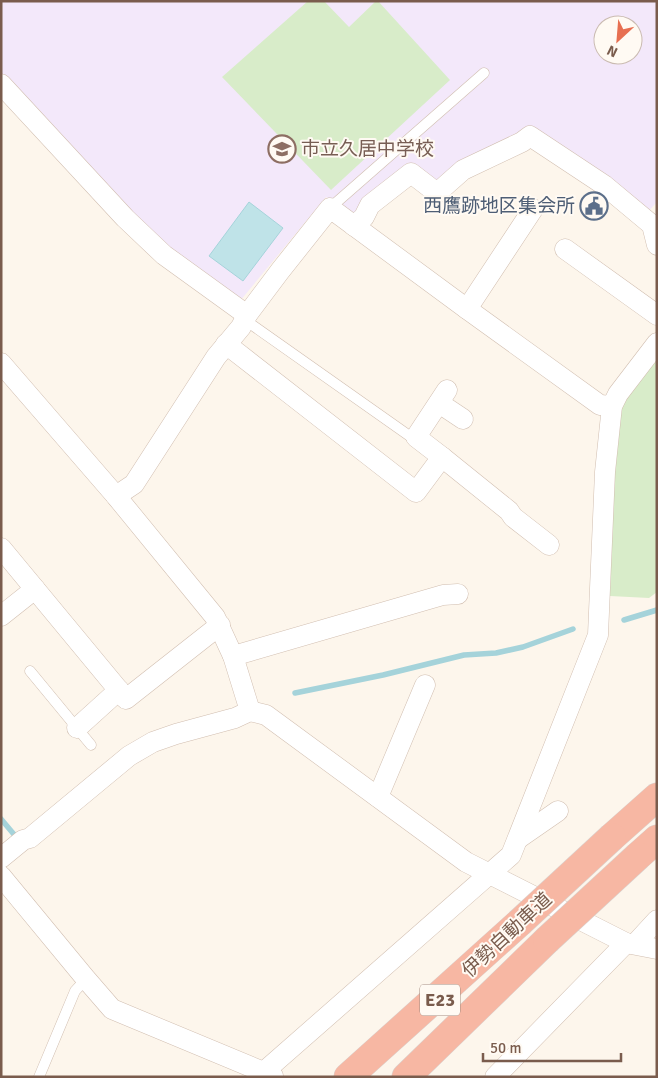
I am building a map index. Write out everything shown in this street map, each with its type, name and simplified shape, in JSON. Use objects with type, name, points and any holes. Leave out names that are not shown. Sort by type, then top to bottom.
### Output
[{"type":"highway","name":"伊勢自動車道","points":[[361,1077],[519,923],[657,796]]},
{"type":"highway","name":"伊勢自動車道","points":[[406,1077],[547,940],[647,847]]},
{"type":"highway","points":[[348,1077],[519,923]]},
{"type":"street","points":[[1,84],[124,218],[157,249],[246,317]]},
{"type":"street","points":[[354,226],[364,217],[370,205],[411,173],[437,193],[463,170],[522,142],[530,136],[604,185],[652,225],[657,245]]},
{"type":"street","points":[[116,496],[134,484],[216,357],[241,327],[246,317],[280,271],[330,208],[600,405],[612,406]]},
{"type":"street","points":[[467,309],[534,209]]},
{"type":"street","points":[[565,249],[657,315]]},
{"type":"street","points":[[1,876],[112,1009],[266,1075],[511,855],[598,635],[605,472],[612,406],[618,394],[657,343]]},
{"type":"street","points":[[226,344],[416,492],[442,457]]},
{"type":"street","points":[[1,363],[116,496],[215,617],[233,656],[250,710]]},
{"type":"street","points":[[463,419],[443,397],[416,437],[549,545]]},
{"type":"street","points":[[1,548],[126,699],[220,625]]},
{"type":"street","points":[[1,616],[35,589]]},
{"type":"street","points":[[233,656],[443,595],[458,594]]},
{"type":"street","points":[[378,797],[425,685]]},
{"type":"street","points":[[77,728],[119,690]]},
{"type":"street","points":[[1,858],[23,840],[30,838],[130,756],[153,742],[235,718],[250,710],[266,715],[466,862],[630,944],[657,949]]},
{"type":"street","points":[[519,838],[558,811]]},
{"type":"street","points":[[495,1077],[630,944],[657,920]]},
{"type":"lane","points":[[330,208],[484,73]]},
{"type":"lane","points":[[246,317],[412,437],[416,437]]},
{"type":"lane","points":[[30,672],[91,745]]},
{"type":"lane","points":[[39,1077],[75,991],[86,979]]},
{"type":"shaded area","name":"市立久居中学校","points":[[1,1],[657,1],[657,202],[646,214],[527,129],[436,181],[410,166],[353,217],[326,197],[240,301],[167,249],[1,73]]},
{"type":"green space","points":[[308,1],[324,1],[349,27],[378,1],[450,80],[331,190],[222,77]]},
{"type":"green space","points":[[657,357],[657,592],[649,598],[610,596],[613,470],[620,414],[626,398]]},
{"type":"water","points":[[249,202],[283,228],[243,281],[209,256]]},
{"type":"waterway","points":[[624,620],[657,610]]},
{"type":"waterway","points":[[295,693],[383,675],[464,655],[496,653],[523,647],[573,629]]},
{"type":"waterway","points":[[1,819],[17,838]]},
{"type":"place","name":"市立久居中学校","points":[[282,149]]},
{"type":"place","name":"西鷹跡地区集会所","points":[[594,206]]}]
